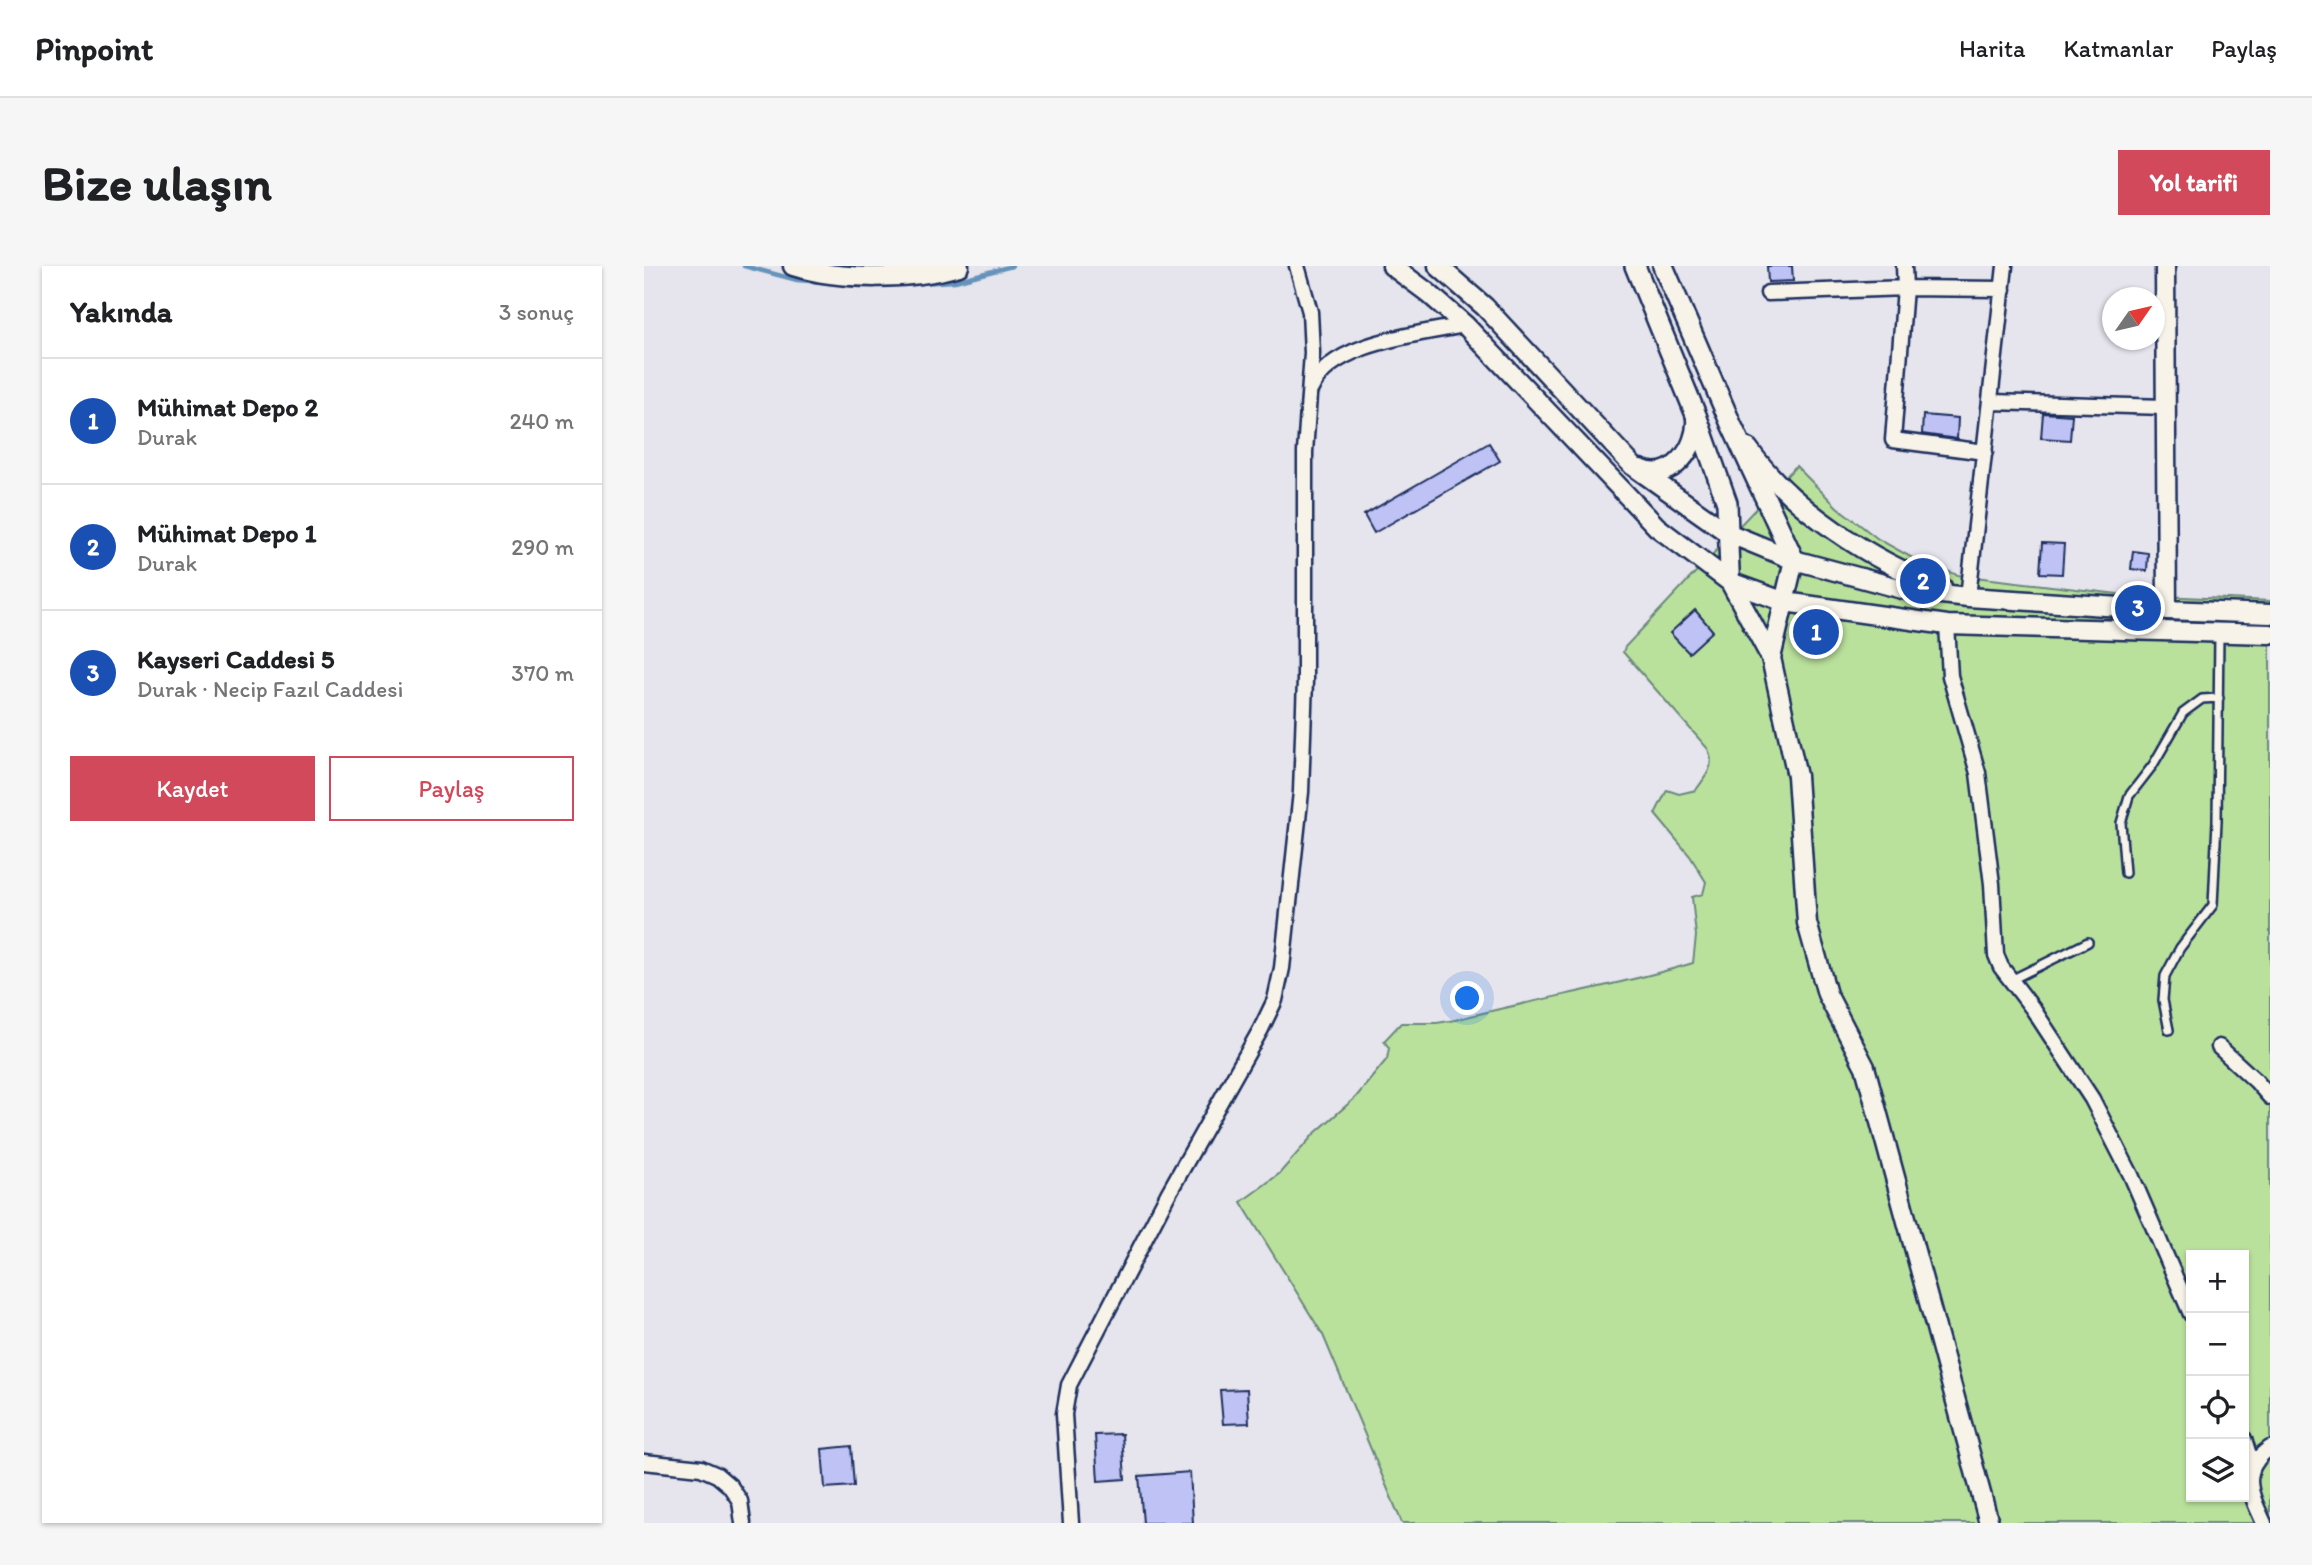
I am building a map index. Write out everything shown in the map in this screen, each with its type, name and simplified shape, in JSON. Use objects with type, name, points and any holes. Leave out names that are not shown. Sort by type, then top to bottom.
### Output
[{"type":"main road","points":[[1635,266],[1696,415],[1727,503],[1728,533]]},
{"type":"main road","points":[[1663,266],[1731,424],[1794,560]]},
{"type":"street","points":[[793,266],[849,275],[901,276],[959,266]]},
{"type":"street","points":[[1071,1523],[1064,1414],[1069,1385],[1168,1194],[1261,1029],[1278,989],[1301,792],[1305,680],[1306,452],[1312,353],[1310,312],[1297,266]]},
{"type":"street","points":[[1392,266],[1465,325],[1657,527],[1730,582],[1785,602],[1947,625],[2270,634]]},
{"type":"street","points":[[1438,266],[1485,307],[1633,466],[1728,533],[1794,560],[1906,590],[1968,597],[2270,614]]},
{"type":"street","points":[[1904,266],[1905,288],[1893,440],[1984,452]]},
{"type":"street","points":[[1968,597],[2006,266]]},
{"type":"street","points":[[2165,266],[2167,610]]},
{"type":"street","points":[[1768,293],[1905,288],[2003,289]]},
{"type":"street","points":[[1308,395],[1315,379],[1335,360],[1391,340],[1465,325]]},
{"type":"street","points":[[1992,402],[2166,407]]},
{"type":"street","points":[[1633,466],[1646,472],[1660,471],[1674,466],[1686,457],[1697,430],[1696,415]]},
{"type":"street","points":[[1731,424],[1764,471],[1811,514],[1861,547],[1923,580],[1968,597]]},
{"type":"street","points":[[1728,533],[1730,582],[1772,657],[1797,776],[1807,923],[1827,993],[1865,1067],[1989,1523]]},
{"type":"street","points":[[1772,657],[1794,560]]},
{"type":"street","points":[[1947,625],[1950,676],[1978,773],[1992,884],[1996,955],[2092,1099],[2131,1175],[2191,1313]]},
{"type":"street","points":[[2219,1047],[2270,1097]]},
{"type":"street","points":[[2264,1523],[2250,1492],[2250,1476],[2256,1462],[2270,1448]]},
{"type":"street","points":[[2249,1455],[2256,1462]]},
{"type":"street","points":[[644,1462],[701,1468],[717,1475],[730,1486],[740,1501],[743,1523]]},
{"type":"lane","points":[[2169,1030],[2162,1000],[2165,976],[2180,948],[2213,905],[2219,632]]},
{"type":"lane","points":[[2125,873],[2121,823],[2129,796],[2153,765],[2183,713],[2202,699],[2219,698]]},
{"type":"lane","points":[[2011,980],[2088,942]]},
{"type":"green space","points":[[1796,466],[1837,507],[1878,539],[1916,560],[1958,575],[2118,594],[2270,601],[2270,1523],[1402,1523],[1323,1335],[1241,1202],[1279,1174],[1314,1134],[1356,1097],[1387,1059],[1389,1048],[1384,1041],[1401,1023],[1455,1020],[1693,963],[1696,936],[1692,897],[1703,894],[1706,882],[1690,856],[1655,814],[1667,790],[1679,794],[1696,790],[1709,771],[1710,755],[1708,749],[1623,652]]},
{"type":"building","points":[[1767,266],[1792,266],[1793,281],[1768,282]]},
{"type":"building","points":[[2043,413],[2072,415],[2070,440],[2041,438]]},
{"type":"building","points":[[1923,415],[1958,418],[1957,439],[1922,434]]},
{"type":"building","points":[[1489,443],[1500,461],[1374,533],[1364,515]]},
{"type":"building","points":[[2042,543],[2064,544],[2062,574],[2040,573]]},
{"type":"building","points":[[2133,551],[2148,553],[2147,571],[2131,569]]},
{"type":"building","points":[[1695,610],[1713,631],[1689,653],[1670,633]]},
{"type":"building","points":[[1247,1389],[1249,1423],[1223,1424],[1220,1390]]},
{"type":"building","points":[[1122,1434],[1125,1479],[1098,1481],[1095,1435]]},
{"type":"building","points":[[851,1446],[854,1486],[825,1488],[822,1449]]},
{"type":"building","points":[[1190,1472],[1193,1523],[1143,1523],[1139,1476]]},
{"type":"waterway","points":[[744,266],[797,280],[860,285]]},
{"type":"waterway","points":[[903,284],[955,281],[1012,266]]},
{"type":"place","name":"Mühimat Depo 1","points":[[1923,581]]},
{"type":"place","name":"Kayseri Caddesi 5","points":[[2138,608]]},
{"type":"place","name":"Mühimat Depo 2","points":[[1816,632]]}]
